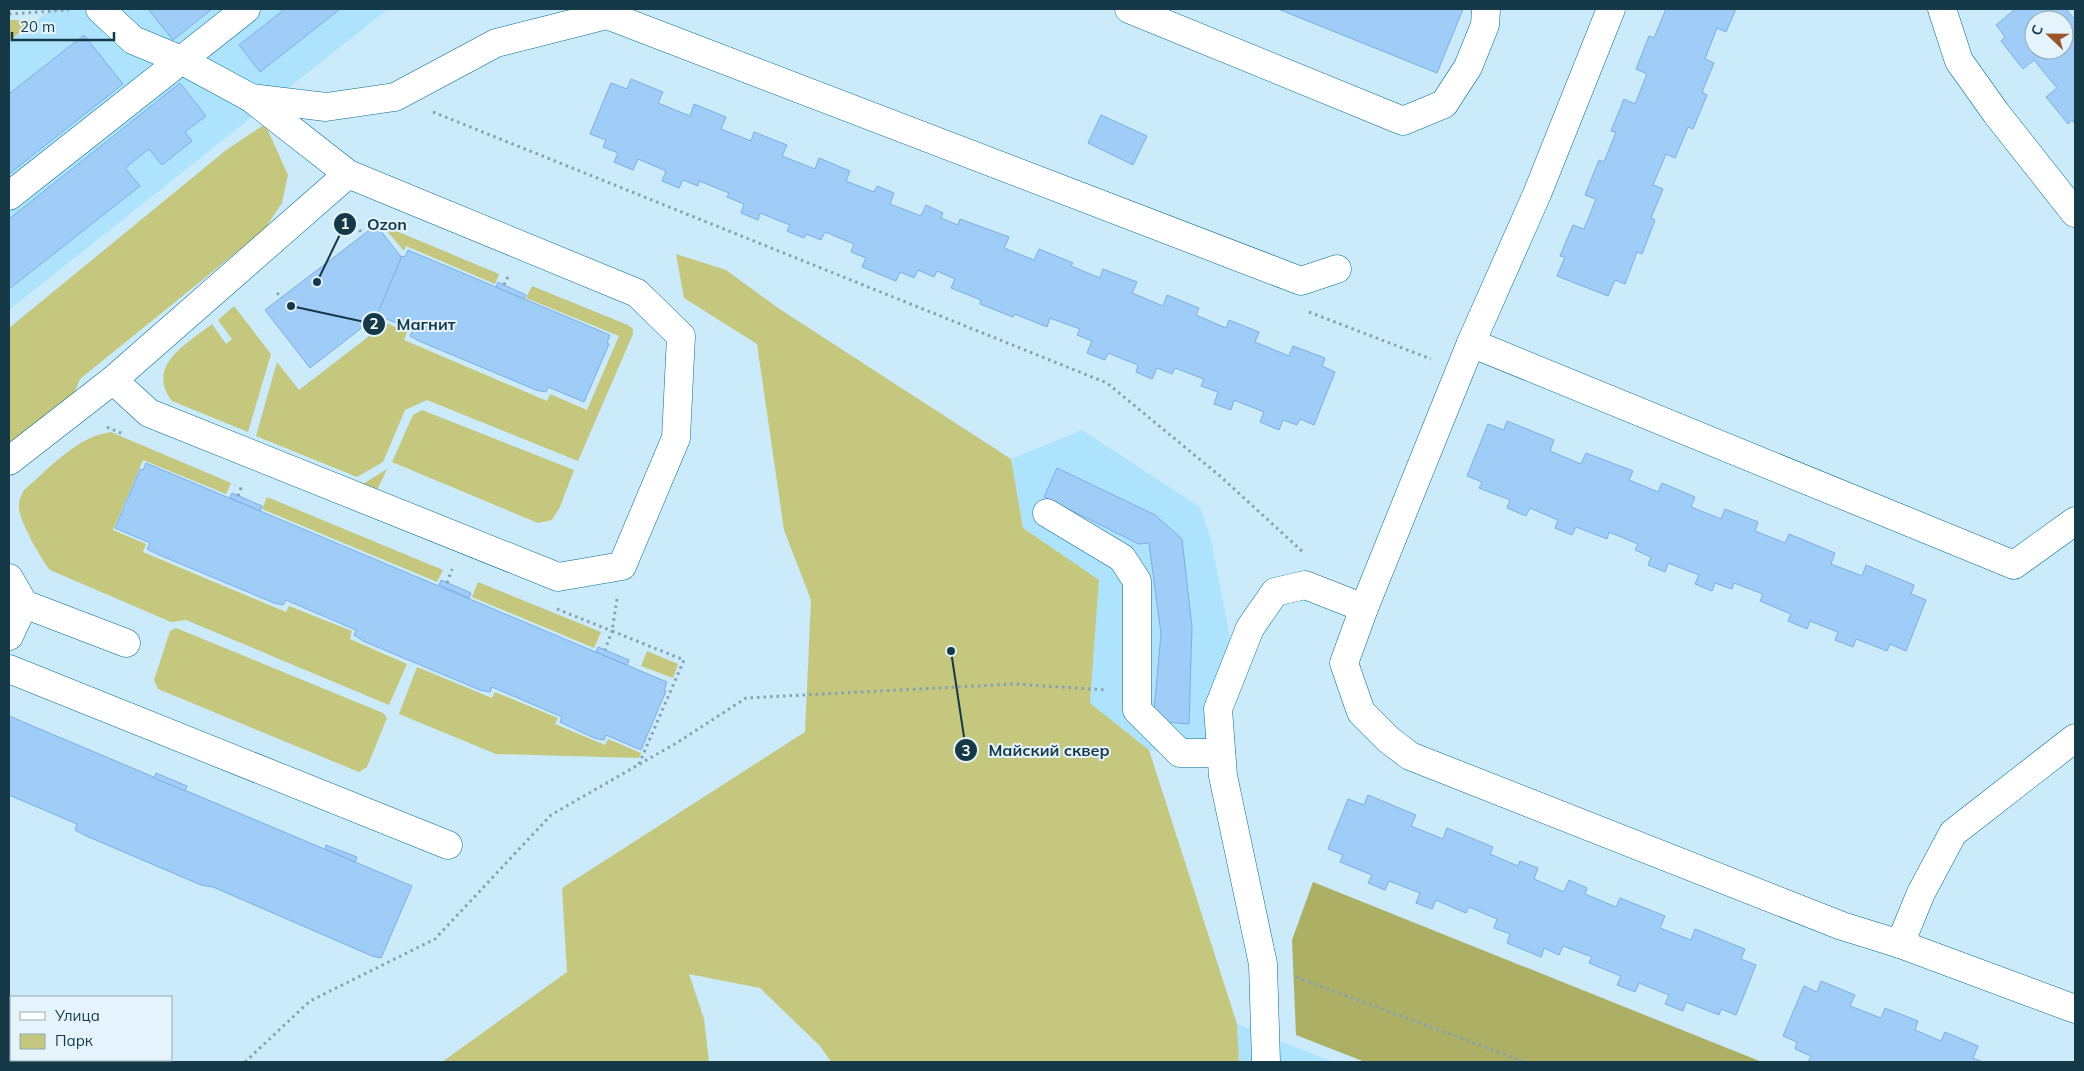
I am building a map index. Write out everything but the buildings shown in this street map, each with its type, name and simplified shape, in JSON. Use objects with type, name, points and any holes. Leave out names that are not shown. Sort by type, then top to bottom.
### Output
[{"type":"lane","points":[[100,9],[133,40],[181,60],[251,98],[348,174],[637,292],[681,336],[676,438],[622,566],[558,577],[149,413],[113,380]]},
{"type":"lane","points":[[9,196],[246,9]]},
{"type":"lane","points":[[1128,9],[1403,121],[1444,104],[1468,67],[1485,26],[1486,9]]},
{"type":"lane","points":[[1611,9],[1537,194],[1471,343],[1364,608],[1344,663],[1361,712],[1389,740],[1410,756],[1842,926],[1900,944],[2075,1009]]},
{"type":"lane","points":[[1942,9],[1959,61],[1996,112],[2075,213]]},
{"type":"lane","points":[[251,98],[326,107],[395,97],[496,43],[607,15],[1301,281],[1337,269]]},
{"type":"lane","points":[[9,462],[113,380],[348,174]]},
{"type":"lane","points":[[1471,343],[2014,565],[2075,521]]},
{"type":"lane","points":[[1046,513],[1122,558],[1137,581],[1138,638],[1135,692],[1137,710],[1180,752],[1221,753]]},
{"type":"lane","points":[[9,578],[24,604],[126,643]]},
{"type":"lane","points":[[1266,1062],[1263,964],[1222,776],[1218,709],[1250,628],[1274,592],[1304,585],[1364,608]]},
{"type":"lane","points":[[9,636],[24,604]]},
{"type":"lane","points":[[9,669],[448,845]]},
{"type":"lane","points":[[1900,944],[1921,893],[1953,833],[2075,738]]},
{"type":"path","points":[[395,97],[1107,383],[1220,476],[1311,559],[1329,594]]},
{"type":"path","points":[[504,285],[510,272]]},
{"type":"path","points":[[277,293],[282,298]]},
{"type":"path","points":[[1300,308],[1460,370]]},
{"type":"path","points":[[622,566],[612,631],[684,660],[638,765]]},
{"type":"path","points":[[245,1062],[310,1001],[435,938],[551,815],[638,765],[746,698],[1015,684],[1135,692]]},
{"type":"path","points":[[1263,964],[1525,1062]]},
{"type":"shaded area","points":[[52,9],[388,9],[9,310],[9,41]]},
{"type":"shaded area","points":[[1082,430],[1200,507],[1211,540],[1233,653],[1213,758],[1149,750],[1090,703],[1099,580],[1023,528],[1011,459]]},
{"type":"shaded area","points":[[1237,1024],[1333,1062],[1239,1062]]},
{"type":"green space","points":[[9,20],[36,20],[9,41]]},
{"type":"green space","points":[[265,124],[288,175],[282,203],[264,230],[80,379],[73,396],[9,447],[9,328],[225,151]]},
{"type":"green space","points":[[382,225],[499,274],[495,284],[406,246],[404,251]]},
{"type":"green space","points":[[676,254],[726,270],[778,308],[1011,459],[1023,528],[1099,580],[1090,703],[1149,750],[1237,1024],[1239,1062],[831,1062],[820,1046],[760,988],[689,974],[704,1019],[709,1062],[442,1062],[567,972],[562,888],[805,732],[811,600],[784,530],[757,344],[684,298]]},
{"type":"green space","points":[[532,286],[628,325],[633,329],[633,334],[578,461],[427,400],[405,410],[383,462],[357,477],[256,436],[277,362],[299,390],[386,323],[407,332],[404,340],[547,401],[550,394],[587,410],[619,336],[526,298]]},
{"type":"green space","points":[[234,306],[271,354],[248,432],[172,401],[165,388],[163,377],[166,366],[172,356],[212,324],[226,344],[232,339],[218,320]]},
{"type":"green space","points":[[422,410],[574,470],[560,507],[552,520],[538,523],[392,462],[413,415]]},
{"type":"green space","points":[[111,432],[231,483],[226,494],[143,460],[113,530],[146,544],[143,552],[286,612],[289,606],[352,631],[350,639],[407,664],[389,705],[186,620],[171,622],[50,570],[37,550],[20,514],[19,501],[21,496],[24,490],[75,447],[98,435]]},
{"type":"green space","points":[[387,469],[375,494],[358,487]]},
{"type":"green space","points":[[267,497],[443,570],[437,582],[262,509]]},
{"type":"green space","points":[[478,582],[601,632],[594,648],[472,597]]},
{"type":"green space","points":[[176,628],[383,713],[387,718],[367,767],[359,772],[158,689],[154,680],[170,631]]},
{"type":"green space","points":[[647,651],[678,664],[673,678],[641,666]]},
{"type":"green space","points":[[417,667],[492,698],[495,692],[558,718],[555,724],[605,745],[608,739],[641,753],[639,758],[496,754],[399,714]]},
{"type":"green space","points":[[1313,882],[1762,1062],[1365,1062],[1296,1035],[1292,940]]},
{"type":"place","name":"Ozon","points":[[317,282]]},
{"type":"place","name":"Магнит","points":[[291,306]]},
{"type":"place","name":"Майский сквер","points":[[951,651]]}]
